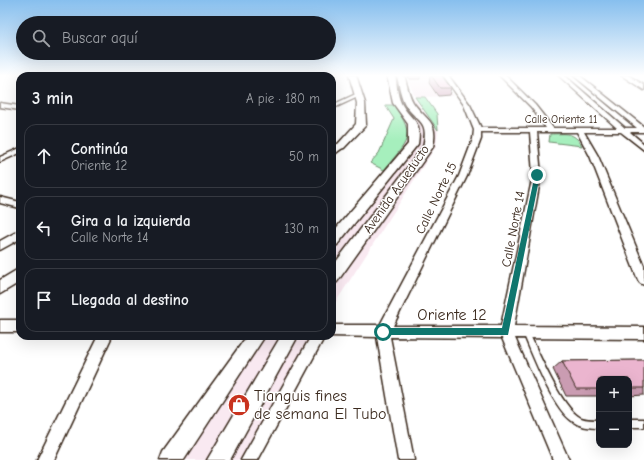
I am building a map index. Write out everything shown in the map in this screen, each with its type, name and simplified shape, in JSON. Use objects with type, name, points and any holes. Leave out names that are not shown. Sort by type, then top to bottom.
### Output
[{"type":"street","points":[[336,105],[355,96]]},
{"type":"street","points":[[336,147],[361,125],[361,103],[359,96]]},
{"type":"street","name":"Avenida Acueducto","points":[[336,237],[413,144],[416,132],[414,123],[397,104],[395,96]]},
{"type":"street","name":"Avenida Acueducto","points":[[336,273],[428,147],[431,132],[424,118],[410,105],[407,96]]},
{"type":"street","points":[[461,96],[467,105],[478,130]]},
{"type":"street","points":[[523,96],[533,106],[551,130]]},
{"type":"street","points":[[585,96],[644,148]]},
{"type":"street","points":[[602,96],[644,130]]},
{"type":"street","points":[[0,105],[16,107]]},
{"type":"street","name":"Calle Oriente 11","points":[[478,130],[644,130]]},
{"type":"street","name":"Calle Norte 15","points":[[383,332],[463,176],[478,130]]},
{"type":"street","name":"Calle Norte 14","points":[[506,332],[537,175],[533,130]]},
{"type":"street","points":[[580,131],[594,156],[644,280]]},
{"type":"street","points":[[0,160],[16,152]]},
{"type":"street","points":[[0,200],[16,204]]},
{"type":"street","points":[[0,246],[16,236]]},
{"type":"street","points":[[0,288],[16,277]]},
{"type":"street","points":[[0,326],[16,326]]},
{"type":"street","name":"Oriente 12","points":[[336,331],[644,333]]},
{"type":"street","points":[[383,332],[406,460]]},
{"type":"street","points":[[506,332],[561,460]]},
{"type":"street","points":[[45,460],[103,340]]},
{"type":"street","points":[[171,460],[254,340]]},
{"type":"street","points":[[218,460],[288,340]]},
{"type":"street","points":[[249,460],[316,340]]},
{"type":"lane","points":[[525,332],[561,404],[573,418],[586,424],[596,424]]},
{"type":"lane","points":[[632,423],[644,423]]},
{"type":"shaded area","points":[[391,96],[412,96],[438,130],[436,146],[336,302],[336,229],[403,146]]},
{"type":"shaded area","name":"Tianguis fines de semana El Tubo","points":[[247,340],[314,340],[245,460],[165,460]]},
{"type":"green space","points":[[415,97],[425,97],[437,114],[438,130]]},
{"type":"green space","points":[[385,105],[394,105],[401,116],[407,132],[403,145],[384,170],[370,163],[379,153],[394,119]]},
{"type":"green space","points":[[550,134],[569,134],[576,138],[582,146],[549,142]]},
{"type":"building","points":[[644,360],[644,388],[632,388],[632,376],[596,376],[596,389],[576,389],[562,361]]},
{"type":"place","name":"Tianguis fines de semana El Tubo","points":[[239,405]]},
{"type":"route","points":[[383,332],[506,332],[537,175]]}]
